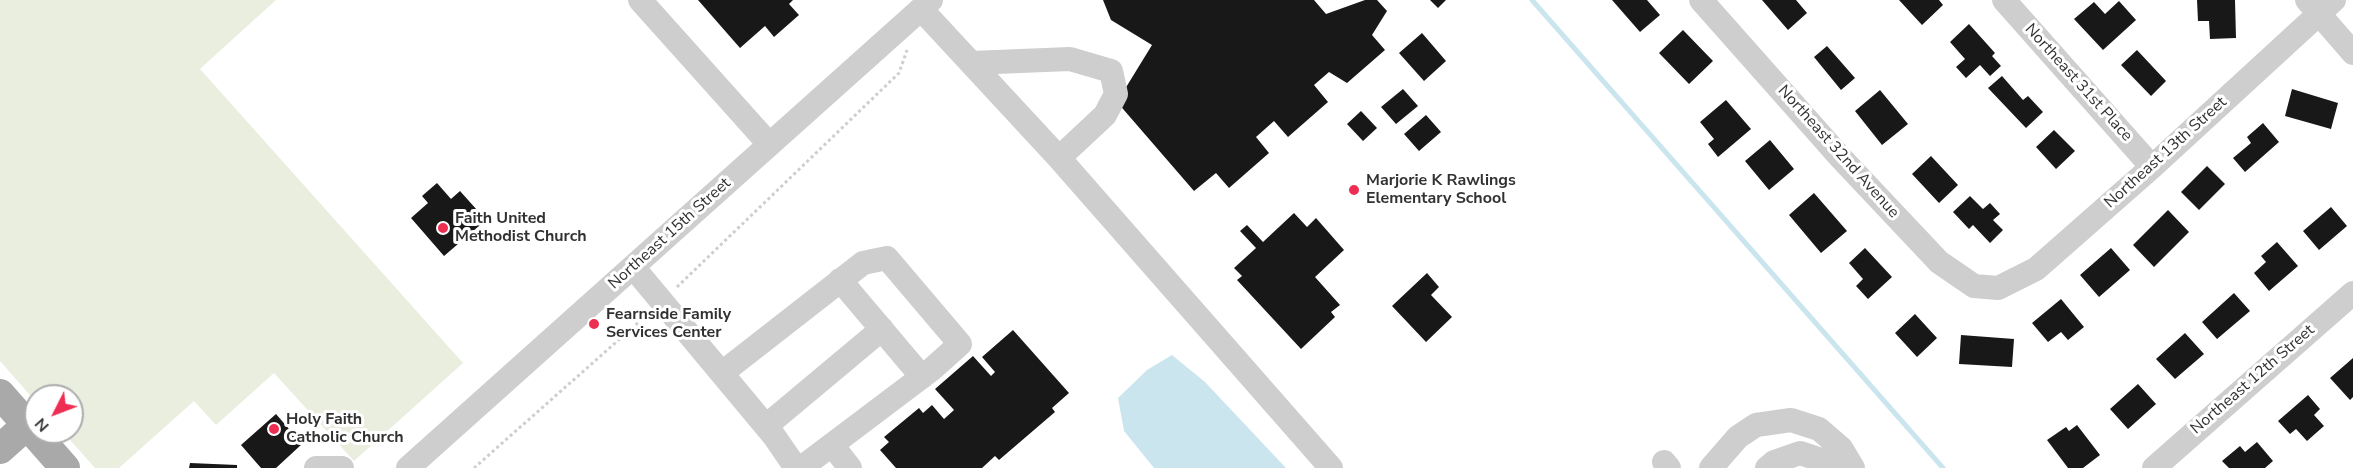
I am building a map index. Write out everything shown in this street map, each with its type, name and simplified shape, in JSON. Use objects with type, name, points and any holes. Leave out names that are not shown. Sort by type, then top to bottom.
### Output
[{"type":"main road","points":[[0,394],[24,422]]},
{"type":"main road","points":[[13,468],[0,451],[24,428]]},
{"type":"main road","points":[[44,444],[65,468]]},
{"type":"street","points":[[640,0],[658,11],[769,144]]},
{"type":"street","name":"Northeast 32nd Avenue","points":[[1701,0],[1840,157],[1939,262],[1974,286],[1986,287]]},
{"type":"street","name":"Northeast 31st Place","points":[[2004,0],[2152,167]]},
{"type":"street","points":[[926,5],[971,63],[1059,158],[1331,468]]},
{"type":"street","name":"Northeast 15th Street","points":[[408,468],[926,5]]},
{"type":"street","points":[[2320,5],[2353,52]]},
{"type":"street","name":"Northeast 13th Street","points":[[1986,287],[1998,288],[2036,269],[2152,167],[2320,5]]},
{"type":"street","points":[[971,63],[1070,59],[1111,71],[1116,94],[1105,115],[1059,158]]},
{"type":"street","points":[[722,373],[863,263],[887,258],[960,344],[922,377],[801,468]]},
{"type":"street","points":[[633,267],[766,426],[796,468]]},
{"type":"street","points":[[840,280],[922,377]]},
{"type":"street","name":"Northeast 12th Street","points":[[2154,468],[2353,293]]},
{"type":"street","points":[[766,426],[882,329]]},
{"type":"street","points":[[1711,468],[1738,437],[1756,425],[1791,420],[1819,429],[1841,448],[1853,468]]},
{"type":"street","points":[[832,445],[850,468]]},
{"type":"street","points":[[1767,468],[1774,462],[1800,453],[1818,459],[1827,468]]},
{"type":"street","points":[[316,468],[342,468]]},
{"type":"path","points":[[474,468],[662,302],[899,73],[910,40]]},
{"type":"shaded area","points":[[0,0],[276,0],[200,69],[463,363],[354,461],[274,373],[216,425],[194,401],[119,468],[95,468],[74,444],[84,444],[84,384],[24,384],[24,388],[0,361]]},
{"type":"water","points":[[1172,355],[1205,382],[1286,468],[1154,468],[1124,431],[1118,398],[1147,370]]},
{"type":"building","points":[[698,0],[793,0],[789,4],[799,15],[774,37],[765,26],[740,48]]},
{"type":"building","points":[[1103,0],[1314,0],[1326,14],[1365,0],[1377,0],[1387,11],[1372,35],[1385,50],[1347,83],[1329,72],[1314,85],[1328,102],[1288,137],[1274,121],[1256,137],[1269,153],[1229,188],[1216,173],[1194,191],[1117,102],[1152,45],[1111,20]]},
{"type":"building","points":[[1430,0],[1446,0],[1438,8]]},
{"type":"building","points":[[1612,0],[1647,0],[1660,15],[1640,32]]},
{"type":"building","points":[[1762,0],[1796,0],[1807,13],[1788,30]]},
{"type":"building","points":[[1899,0],[1939,0],[1943,5],[1922,25]]},
{"type":"building","points":[[2197,0],[2235,0],[2236,38],[2210,39],[2209,21],[2198,21]]},
{"type":"building","points":[[2119,1],[2136,20],[2103,50],[2074,19],[2094,2],[2105,14]]},
{"type":"building","points":[[1969,24],[1995,53],[1992,56],[2001,66],[1990,76],[1980,65],[1966,78],[1956,67],[1965,59],[1950,42]]},
{"type":"building","points":[[1683,30],[1713,61],[1689,84],[1659,53]]},
{"type":"building","points":[[1422,33],[1446,61],[1424,81],[1399,53]]},
{"type":"building","points":[[1827,46],[1855,78],[1841,90],[1814,57]]},
{"type":"building","points":[[2137,50],[2166,81],[2151,96],[2121,65]]},
{"type":"building","points":[[2002,76],[2023,100],[2028,96],[2043,112],[2026,128],[1988,88]]},
{"type":"building","points":[[1403,89],[1418,106],[1396,124],[1381,107]]},
{"type":"building","points":[[2292,89],[2338,103],[2331,129],[2285,116]]},
{"type":"building","points":[[1880,90],[1908,124],[1882,145],[1855,111]]},
{"type":"building","points":[[1726,100],[1751,129],[1718,157],[1708,144],[1714,139],[1700,122]]},
{"type":"building","points":[[1361,111],[1377,128],[1363,141],[1347,124]]},
{"type":"building","points":[[1426,115],[1441,132],[1419,151],[1404,134]]},
{"type":"building","points":[[2263,123],[2279,142],[2245,172],[2233,158],[2251,143],[2247,137]]},
{"type":"building","points":[[2054,130],[2075,151],[2056,169],[2036,147]]},
{"type":"building","points":[[1770,140],[1794,169],[1769,190],[1745,161]]},
{"type":"building","points":[[1931,156],[1958,185],[1939,203],[1912,174]]},
{"type":"building","points":[[2207,166],[2225,184],[2199,210],[2181,192]]},
{"type":"building","points":[[437,183],[451,199],[460,191],[486,220],[444,256],[411,218],[428,203],[422,196]]},
{"type":"building","points":[[1814,193],[1847,231],[1821,253],[1789,215]]},
{"type":"building","points":[[1970,196],[1983,209],[1990,203],[2000,214],[1993,220],[2003,230],[1990,243],[1973,225],[1969,229],[1953,212]]},
{"type":"building","points":[[2331,207],[2347,226],[2319,250],[2303,231]]},
{"type":"building","points":[[2168,210],[2189,232],[2154,267],[2133,245]]},
{"type":"building","points":[[1294,213],[1307,227],[1316,218],[1344,250],[1315,277],[1340,305],[1331,312],[1335,317],[1301,349],[1237,280],[1242,276],[1234,268],[1256,248],[1240,231],[1247,225],[1263,242]]},
{"type":"building","points":[[2277,242],[2298,266],[2269,291],[2254,273],[2266,262],[2261,256]]},
{"type":"building","points":[[1865,248],[1892,277],[1868,299],[1856,286],[1863,279],[1849,263]]},
{"type":"building","points":[[2111,248],[2130,270],[2099,297],[2080,275]]},
{"type":"building","points":[[1427,273],[1439,287],[1431,295],[1452,317],[1426,342],[1392,306]]},
{"type":"building","points":[[2234,293],[2250,311],[2217,339],[2202,322]]},
{"type":"building","points":[[2061,299],[2084,327],[2068,340],[2061,332],[2048,342],[2032,323]]},
{"type":"building","points":[[1915,314],[1937,338],[1917,357],[1895,333]]},
{"type":"building","points":[[1013,330],[1069,393],[1052,408],[1055,412],[999,460],[995,456],[982,468],[896,468],[880,450],[889,442],[884,437],[919,408],[923,413],[932,405],[944,419],[954,410],[935,389],[973,356],[991,376],[995,372],[982,357]]},
{"type":"building","points":[[2185,333],[2204,354],[2175,379],[2156,359]]},
{"type":"building","points":[[1961,335],[2014,339],[2012,367],[1959,364]]},
{"type":"building","points":[[2353,358],[2353,397],[2350,400],[2330,378]]},
{"type":"building","points":[[2138,384],[2156,404],[2128,429],[2110,409]]},
{"type":"building","points":[[2308,395],[2320,409],[2314,415],[2324,426],[2307,441],[2296,429],[2290,434],[2278,421]]},
{"type":"building","name":"Holy Faith Catholic Church","points":[[276,414],[302,444],[276,468],[261,468],[241,445]]},
{"type":"building","points":[[2077,425],[2100,455],[2083,468],[2068,468],[2047,440],[2066,427],[2069,431]]},
{"type":"building","points":[[2257,442],[2273,461],[2265,468],[2229,468],[2222,461],[2240,446],[2245,452]]},
{"type":"building","points":[[190,463],[237,465],[237,468],[189,468]]},
{"type":"waterway","points":[[1532,0],[1943,468]]},
{"type":"place","name":"Marjorie K Rawlings Elementary School","points":[[1354,190]]},
{"type":"place","name":"Faith United Methodist Church","points":[[443,228]]},
{"type":"place","name":"Fearnside Family Services Center","points":[[594,324]]},
{"type":"place","name":"Holy Faith Catholic Church","points":[[274,429]]}]
